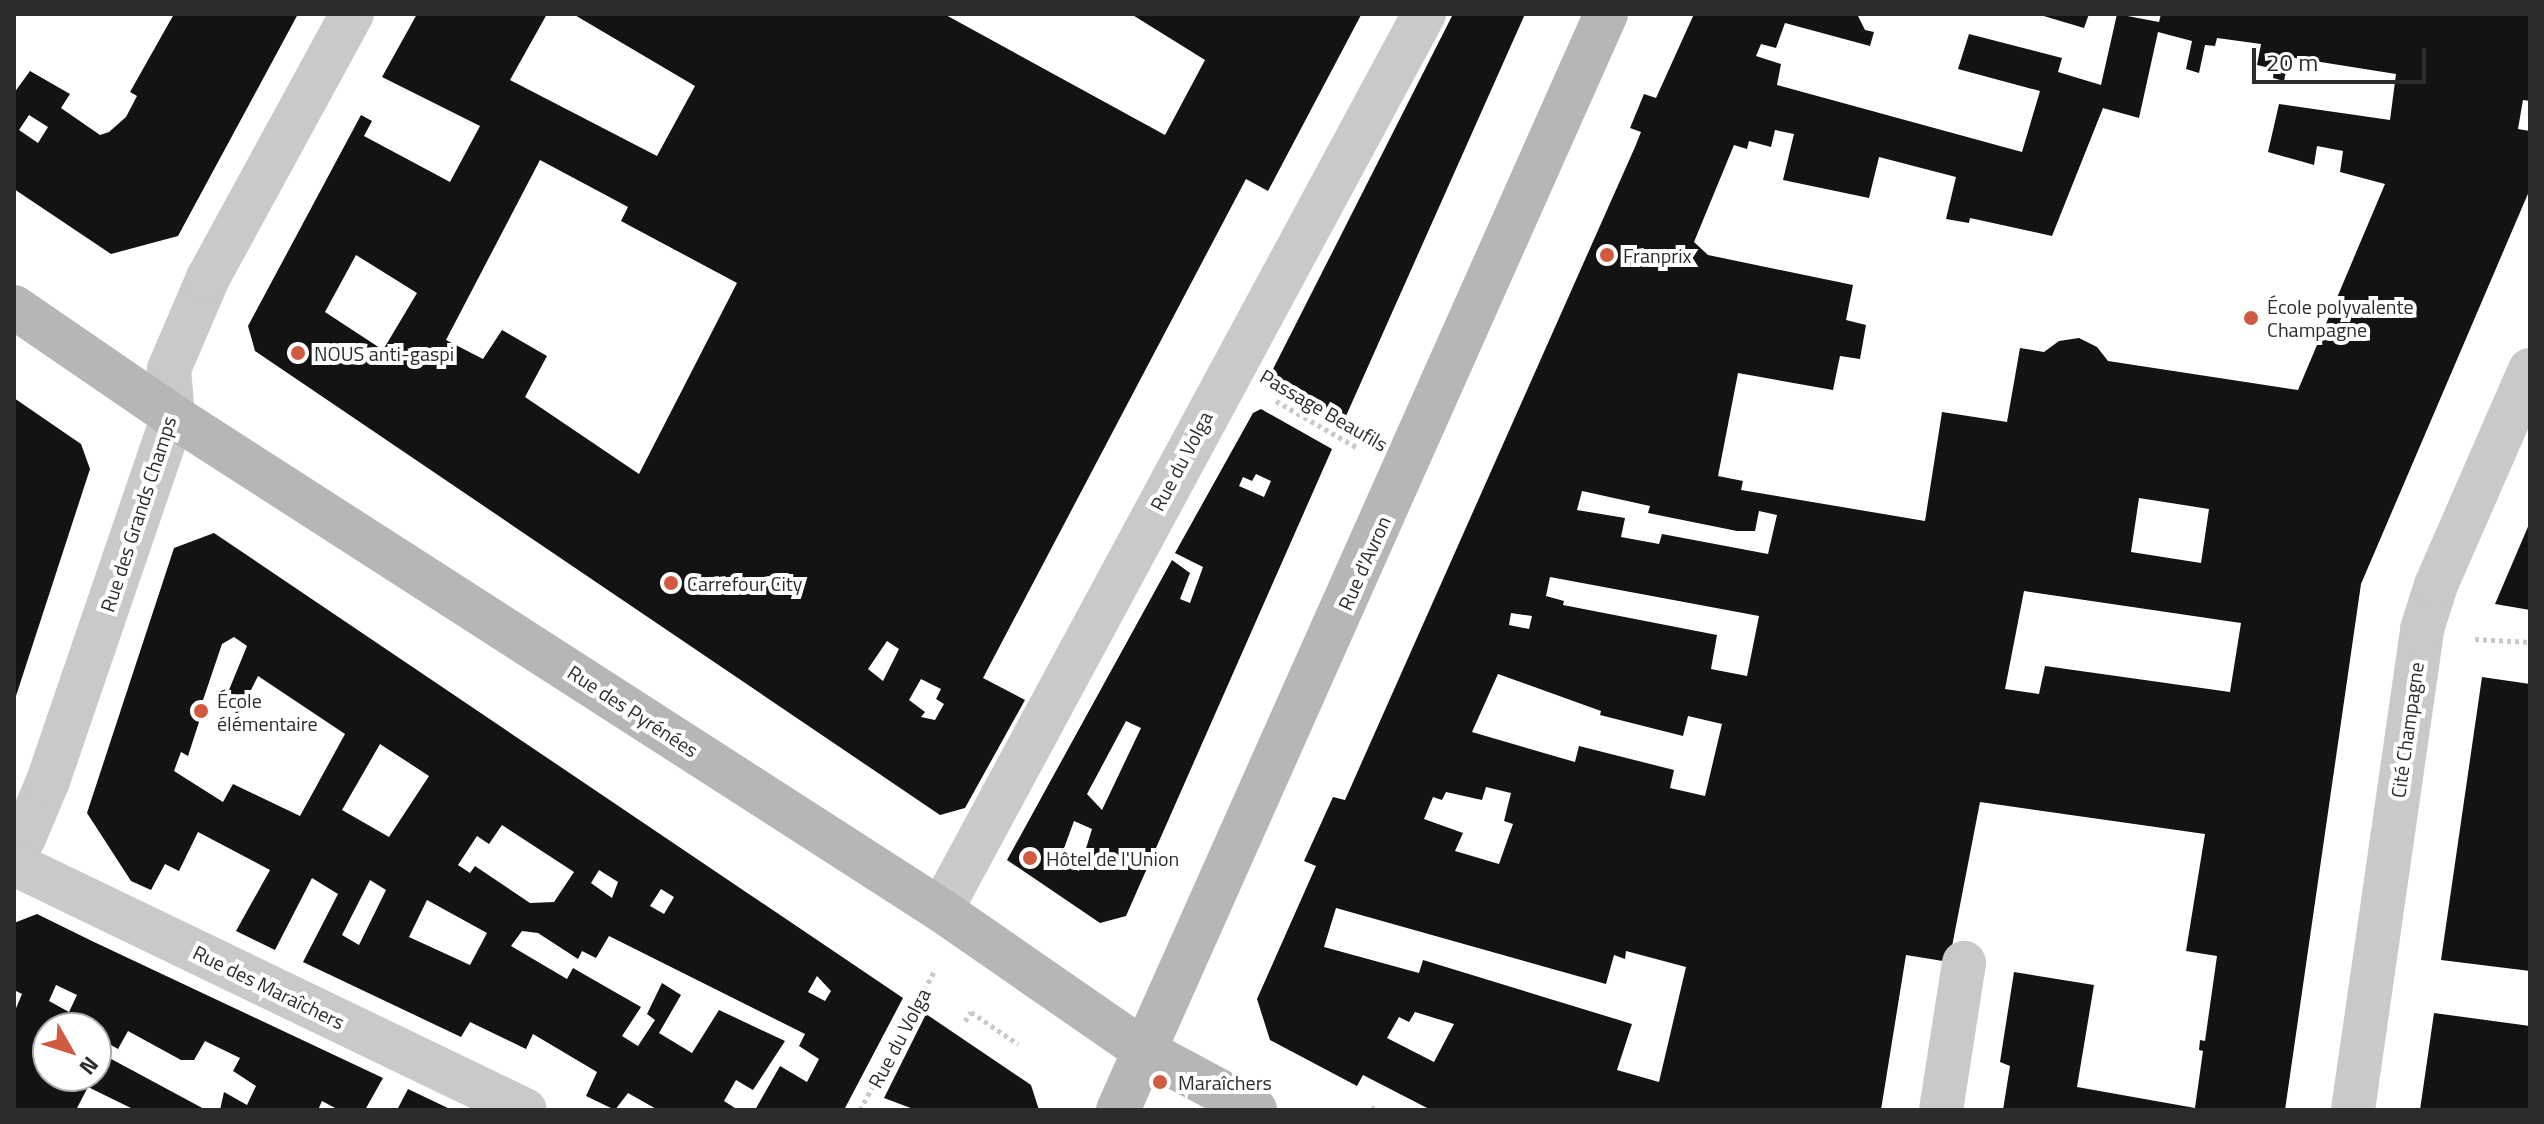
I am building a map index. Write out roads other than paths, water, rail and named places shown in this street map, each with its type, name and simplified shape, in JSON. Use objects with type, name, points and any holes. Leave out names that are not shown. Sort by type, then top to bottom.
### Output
[{"type":"main road","name":"Rue d'Avron","points":[[1118,1110],[1404,474],[1606,14]]},
{"type":"main road","name":"Rue des Pyrénées","points":[[14,307],[173,416],[950,917],[1145,1051],[1255,1110]]},
{"type":"street","name":"Rue des Grands Champs","points":[[14,848],[24,838],[48,781],[173,416],[169,369],[208,278],[352,14]]},
{"type":"street","name":"Rue du Volga","points":[[950,917],[1228,374],[1424,14]]},
{"type":"street","name":"Cité Champagne","points":[[2353,1110],[2422,629],[2436,585],[2530,370]]},
{"type":"street","name":"Rue des Maraîchers","points":[[14,864],[525,1110]]},
{"type":"street","points":[[1941,1110],[1964,963]]},
{"type":"place","name":"Franprix","points":[[1607,255]]},
{"type":"place","name":"École polyvalente Champagne","points":[[2251,318]]},
{"type":"place","name":"NOUS anti-gaspi","points":[[298,353]]},
{"type":"place","name":"Carrefour City","points":[[671,583]]},
{"type":"place","name":"École élémentaire","points":[[201,711]]},
{"type":"place","name":"Hôtel de l'Union","points":[[1030,858]]},
{"type":"place","name":"Maraîchers","points":[[1160,1082]]}]
